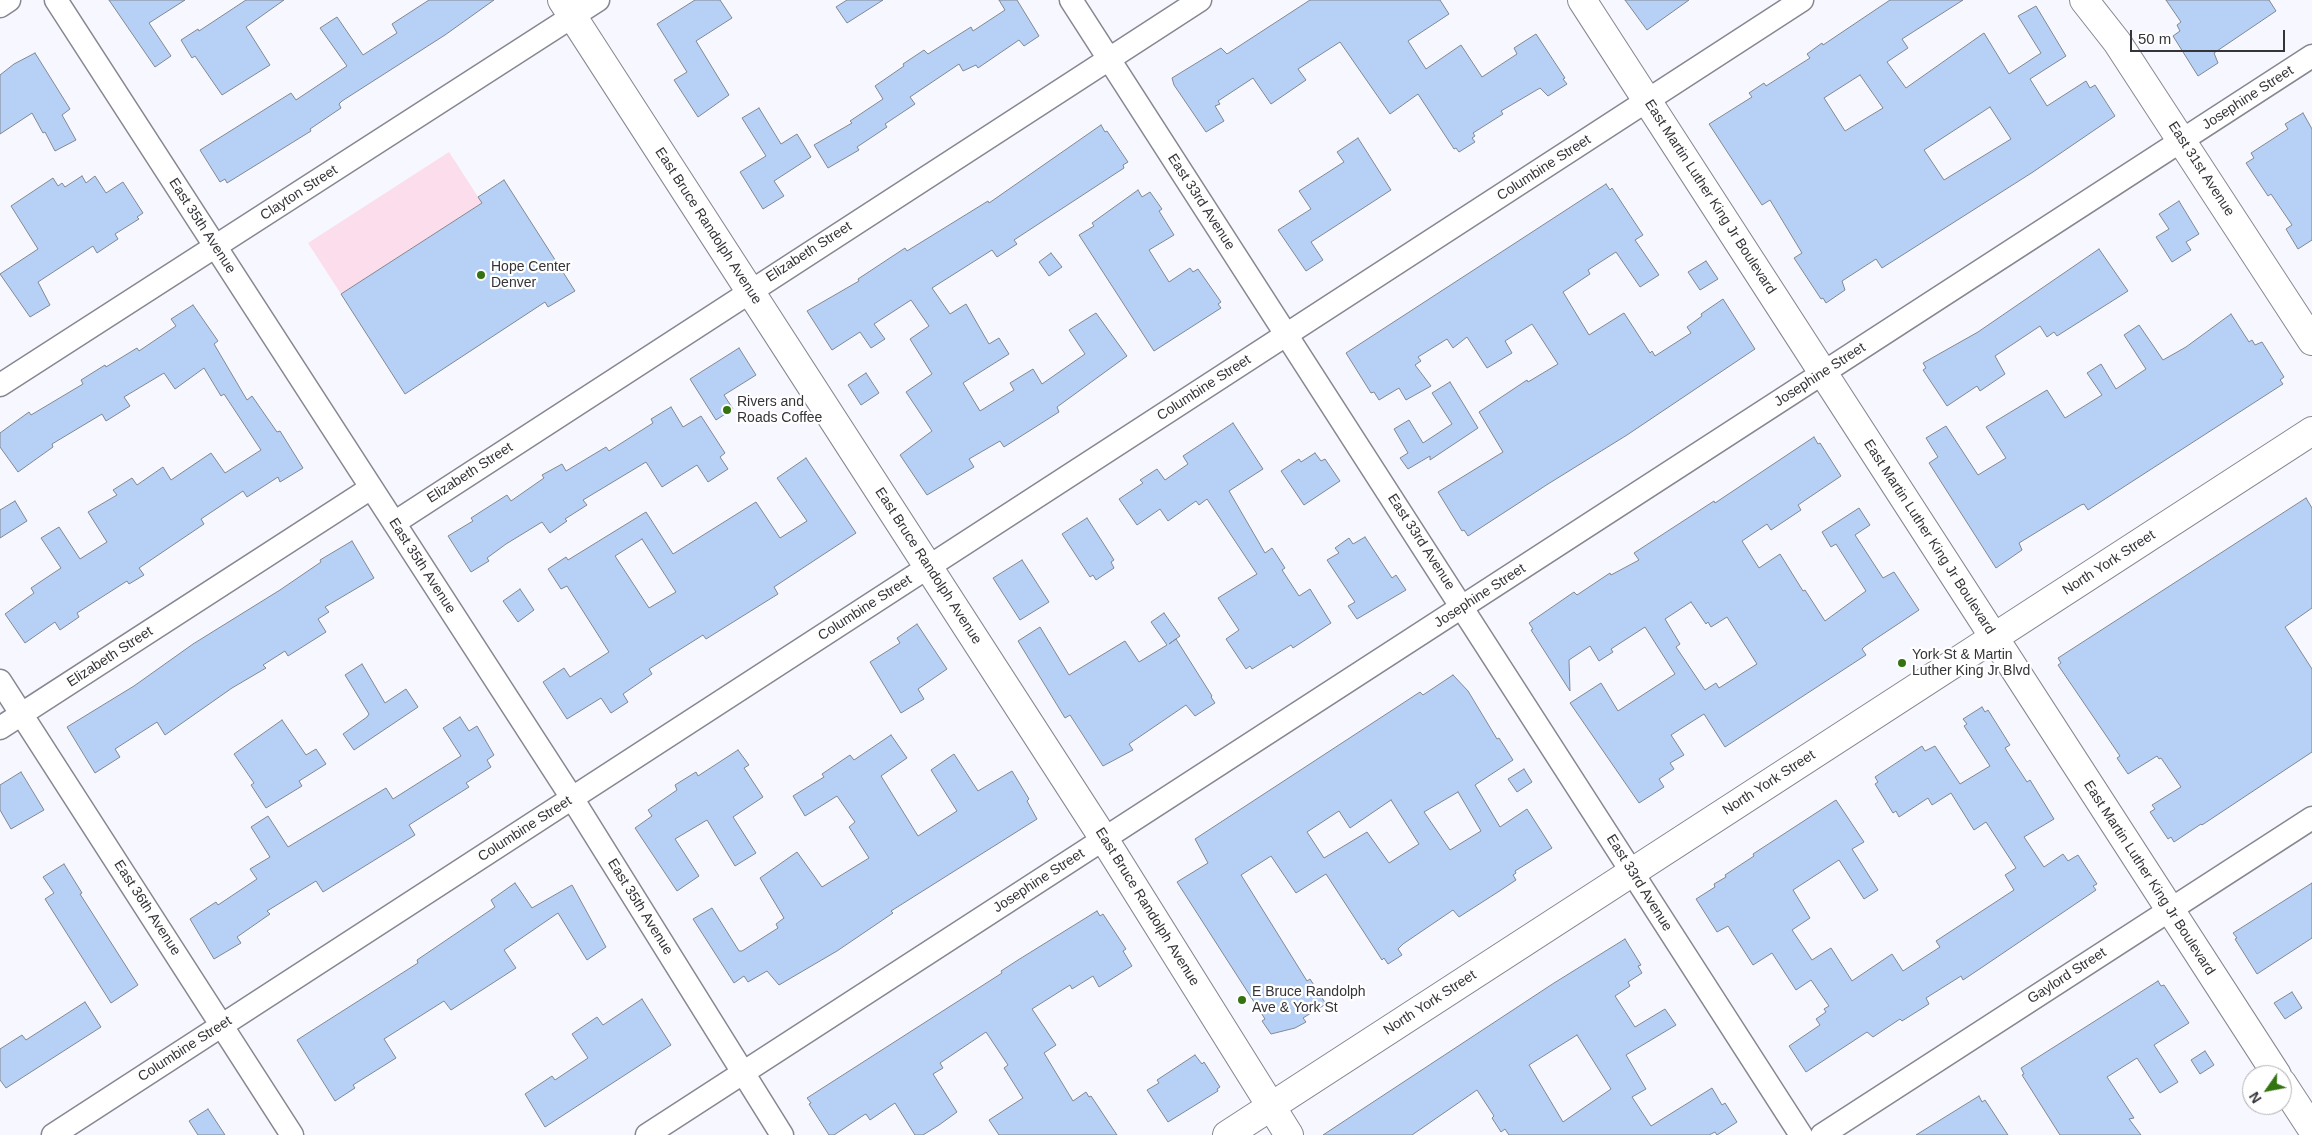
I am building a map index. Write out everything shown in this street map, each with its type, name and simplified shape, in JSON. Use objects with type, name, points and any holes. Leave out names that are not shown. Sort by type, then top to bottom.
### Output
[{"type":"main road","name":"East Martin Luther King Jr Boulevard","points":[[1582,0],[2271,1065]]},
{"type":"main road","name":"East 31st Avenue","points":[[2084,0],[2117,42],[2183,140],[2312,342]]},
{"type":"main road","name":"East Bruce Randolph Avenue","points":[[567,8],[1104,839],[1289,1135]]},
{"type":"main road","name":"North York Street","points":[[1227,1135],[2312,431]]},
{"type":"main road","points":[[2292,1098],[2312,1129]]},
{"type":"street","points":[[0,6],[9,0]]},
{"type":"street","name":"East 35th Avenue","points":[[56,0],[572,798],[782,1135]]},
{"type":"street","name":"Clayton Street","points":[[0,385],[215,247],[567,8],[598,0]]},
{"type":"street","name":"East 33rd Avenue","points":[[1071,0],[1801,1135]]},
{"type":"street","name":"Elizabeth Street","points":[[394,522],[1200,0]]},
{"type":"street","name":"Columbine Street","points":[[52,1135],[1802,0]]},
{"type":"street","name":"Josephine Street","points":[[648,1135],[2312,56]]},
{"type":"street","name":"Elizabeth Street","points":[[0,728],[371,488]]},
{"type":"street","name":"East 36th Avenue","points":[[0,681],[292,1135]]},
{"type":"street","name":"Gaylord Street","points":[[1822,1135],[2312,818]]},
{"type":"shaded area","points":[[449,152],[482,203],[341,294],[308,243]]},
{"type":"building","points":[[109,0],[185,0],[149,23],[171,56],[155,67]]},
{"type":"building","points":[[246,0],[284,0],[246,27],[270,65],[222,95],[195,56],[192,58],[181,40],[198,29],[199,31]]},
{"type":"building","points":[[429,0],[494,0],[445,35],[342,101],[339,104],[341,108],[310,129],[311,131],[227,183],[225,179],[220,182],[200,150],[291,93],[296,100],[347,66],[320,28],[337,17],[363,55],[397,33],[392,24]]},
{"type":"building","points":[[695,0],[720,0],[732,18],[696,41],[729,95],[698,117],[674,80],[687,72],[657,24]]},
{"type":"building","points":[[847,0],[883,0],[847,23],[836,7]]},
{"type":"building","points":[[999,0],[1017,0],[1039,36],[1024,46],[1019,40],[978,68],[976,65],[963,71],[959,64],[910,97],[915,104],[885,124],[887,127],[857,147],[859,150],[828,168],[814,145],[852,123],[850,121],[883,99],[875,86],[904,66],[903,64],[924,50],[928,54],[971,27],[973,31],[1005,10]]},
{"type":"building","points":[[1310,0],[1440,0],[1449,14],[1408,41],[1426,69],[1461,45],[1482,77],[1517,54],[1514,48],[1536,34],[1567,84],[1548,96],[1540,88],[1501,111],[1503,114],[1473,133],[1475,136],[1472,138],[1475,142],[1459,152],[1456,148],[1454,149],[1418,94],[1390,114],[1340,42],[1298,69],[1306,80],[1271,104],[1253,78],[1218,101],[1220,104],[1215,106],[1224,121],[1206,132],[1174,85],[1172,78],[1221,48],[1227,54]]},
{"type":"building","points":[[1625,0],[1689,0],[1647,30]]},
{"type":"building","points":[[1890,0],[1963,0],[1902,39],[1908,48],[1887,62],[1906,88],[1984,33],[2009,74],[2041,53],[2018,16],[2036,6],[2066,56],[2030,79],[2047,106],[2086,81],[2090,88],[2095,85],[2115,116],[2033,172],[1882,268],[1876,259],[1842,281],[1845,290],[1826,303],[1823,298],[1821,299],[1794,258],[1802,253],[1770,200],[1762,205],[1709,124],[1752,97],[1749,93],[1764,83],[1766,86],[1810,58],[1807,54],[1822,43],[1823,45]],"holes":[[[1860,75],[1883,108],[1845,131],[1824,98]],[[1990,107],[2011,139],[1944,180],[1924,150]]]},
{"type":"building","points":[[2166,0],[2269,0],[2276,11],[2214,53],[2218,63],[2198,76],[2173,36],[2180,31],[2177,25],[2181,22]]},
{"type":"building","points":[[35,53],[70,109],[62,115],[76,140],[55,151],[32,113],[0,134],[0,75],[14,64]]},
{"type":"building","points":[[759,108],[781,144],[797,134],[811,157],[774,181],[784,196],[763,209],[740,172],[766,156],[742,118]]},
{"type":"building","points":[[2303,113],[2312,129],[2312,240],[2298,249],[2286,229],[2292,225],[2271,194],[2268,196],[2246,163],[2254,158],[2251,153],[2288,129],[2285,124]]},
{"type":"building","points":[[1101,125],[1128,162],[1123,165],[1124,168],[1014,240],[1017,244],[997,257],[992,250],[932,288],[950,314],[966,304],[989,344],[999,338],[1009,354],[963,383],[980,411],[1014,390],[1010,383],[1033,369],[1042,384],[1085,354],[1069,330],[1096,313],[1127,356],[1057,407],[1059,412],[1004,447],[1000,441],[969,459],[974,467],[927,495],[900,455],[932,431],[906,392],[932,374],[910,339],[929,326],[911,300],[874,324],[885,339],[871,348],[860,332],[832,350],[807,311],[859,281],[858,279],[905,248],[907,251],[988,201],[989,203]]},
{"type":"building","points":[[1358,138],[1391,190],[1311,242],[1323,260],[1306,271],[1278,230],[1311,209],[1299,191],[1344,162],[1337,152]]},
{"type":"building","points":[[82,176],[86,183],[95,176],[106,193],[123,182],[143,213],[137,217],[139,219],[115,234],[118,239],[97,253],[93,246],[38,282],[50,305],[30,317],[0,274],[38,249],[11,206],[53,178],[58,186],[62,183],[65,187]]},
{"type":"building","points":[[504,180],[575,291],[548,307],[545,302],[405,394],[341,294],[482,203],[478,197]]},
{"type":"building","points":[[1606,184],[1610,190],[1612,188],[1643,235],[1635,240],[1659,275],[1640,287],[1616,252],[1588,270],[1590,274],[1563,292],[1589,335],[1624,313],[1650,353],[1652,351],[1655,356],[1691,333],[1687,327],[1702,316],[1701,314],[1723,299],[1755,349],[1627,435],[1468,536],[1464,530],[1462,531],[1438,492],[1503,452],[1479,412],[1527,380],[1528,382],[1558,364],[1532,324],[1505,341],[1512,353],[1487,368],[1467,337],[1453,348],[1447,339],[1418,357],[1421,361],[1415,365],[1431,386],[1406,400],[1399,388],[1379,400],[1374,392],[1371,393],[1346,353]]},
{"type":"building","points":[[1138,190],[1142,197],[1150,192],[1162,209],[1159,211],[1174,235],[1149,250],[1169,282],[1190,268],[1193,272],[1198,269],[1221,302],[1218,304],[1221,308],[1154,351],[1079,235],[1094,226],[1092,223]]},
{"type":"building","points":[[2179,201],[2199,234],[2186,242],[2191,250],[2172,262],[2156,237],[2169,229],[2159,214]]},
{"type":"building","points":[[2099,249],[2128,291],[2057,336],[2054,332],[2047,337],[2040,326],[1995,356],[2005,374],[1980,391],[1977,386],[1947,406],[1923,370],[1926,368],[1923,363],[1978,332]]},
{"type":"building","points":[[1051,253],[1062,267],[1049,276],[1039,262]]},
{"type":"building","points":[[1706,261],[1718,279],[1700,290],[1688,272]]},
{"type":"building","points":[[193,305],[218,341],[214,344],[247,400],[252,396],[277,432],[280,431],[303,468],[280,482],[278,477],[247,497],[243,491],[201,519],[204,524],[139,568],[144,575],[129,584],[127,581],[77,613],[79,617],[60,630],[55,622],[25,643],[5,614],[34,593],[31,588],[61,568],[41,538],[59,527],[80,559],[107,542],[88,512],[117,495],[113,490],[132,478],[137,485],[163,467],[171,480],[211,453],[225,473],[261,450],[224,394],[221,396],[204,368],[175,389],[164,373],[124,397],[130,406],[106,421],[102,414],[52,444],[53,447],[18,472],[0,447],[0,433],[29,412],[31,415],[83,384],[81,380],[105,365],[106,367],[137,348],[139,351],[176,326],[171,319]]},
{"type":"building","points":[[2231,314],[2249,342],[2252,340],[2255,345],[2262,342],[2284,377],[2280,380],[2283,384],[2088,510],[2084,504],[2081,505],[2019,543],[2022,550],[1996,568],[1929,463],[1938,457],[1926,438],[1946,426],[1978,475],[2006,458],[1986,427],[2047,390],[2065,418],[2102,395],[2087,373],[2101,364],[2116,389],[2146,369],[2124,335],[2139,325],[2163,360],[2186,347]]},
{"type":"building","points":[[739,348],[756,375],[724,395],[733,409],[716,420],[690,379]]},
{"type":"building","points":[[866,373],[879,393],[861,405],[848,385]]},
{"type":"building","points":[[1450,382],[1478,428],[1430,460],[1430,456],[1408,469],[1400,458],[1408,453],[1394,429],[1409,420],[1423,443],[1452,424],[1432,393]]},
{"type":"building","points":[[671,407],[683,427],[701,416],[725,453],[720,457],[728,469],[708,482],[697,465],[662,487],[646,462],[583,500],[587,505],[565,519],[567,521],[550,533],[542,522],[506,544],[487,558],[489,561],[471,572],[448,536],[473,521],[471,518],[507,495],[511,501],[544,478],[542,475],[562,464],[566,471],[606,447],[609,451],[653,423],[651,419]]},
{"type":"building","points":[[1233,423],[1263,469],[1229,491],[1265,553],[1272,548],[1285,568],[1282,570],[1299,596],[1310,589],[1331,623],[1293,648],[1291,645],[1252,669],[1250,666],[1246,669],[1226,639],[1239,630],[1218,598],[1257,574],[1207,499],[1199,505],[1196,501],[1168,521],[1160,509],[1137,525],[1119,499],[1143,483],[1140,480],[1157,469],[1165,480],[1188,464],[1183,456]]},
{"type":"building","points":[[1814,437],[1818,444],[1820,443],[1841,476],[1798,505],[1801,510],[1771,530],[1767,524],[1742,541],[1759,568],[1780,554],[1803,591],[1805,590],[1825,621],[1866,591],[1836,544],[1831,547],[1822,532],[1859,508],[1870,525],[1855,535],[1883,578],[1894,572],[1919,610],[1865,646],[1862,649],[1866,655],[1725,747],[1704,714],[1671,735],[1684,755],[1670,763],[1674,769],[1659,779],[1664,787],[1639,803],[1570,703],[1601,683],[1618,711],[1675,674],[1645,627],[1611,649],[1613,652],[1599,661],[1590,646],[1569,660],[1570,691],[1531,630],[1533,629],[1529,623],[1574,592],[1577,595],[1610,573],[1611,575],[1639,560],[1634,553],[1714,501],[1715,503]],"holes":[[[1691,602],[1706,624],[1708,622],[1711,627],[1727,617],[1757,664],[1719,688],[1716,683],[1705,690],[1676,647],[1680,644],[1665,619]]]},
{"type":"building","points":[[1315,453],[1321,461],[1325,459],[1340,481],[1304,505],[1281,471],[1299,459],[1301,462]]},
{"type":"building","points":[[806,458],[856,533],[774,587],[778,594],[706,639],[703,635],[649,669],[652,674],[623,694],[628,702],[611,713],[601,698],[567,719],[543,682],[564,668],[570,677],[609,652],[567,586],[561,589],[548,569],[566,557],[568,560],[646,512],[673,554],[756,502],[780,538],[807,521],[777,478]],"holes":[[[642,539],[676,592],[649,608],[615,556]]]},
{"type":"building","points":[[2306,498],[2312,508],[2312,608],[2285,627],[2312,669],[2312,752],[2174,842],[2171,837],[2168,839],[2150,812],[2155,809],[2152,805],[2181,787],[2161,758],[2159,759],[2157,756],[2128,774],[2117,758],[2120,756],[2058,665],[2061,663],[2058,658]]},
{"type":"building","points":[[15,501],[27,521],[0,538],[0,510]]},
{"type":"building","points":[[1087,518],[1114,560],[1111,562],[1114,568],[1096,580],[1093,575],[1090,577],[1062,534]]},
{"type":"building","points":[[1365,537],[1392,578],[1396,575],[1406,590],[1357,619],[1348,606],[1355,602],[1327,560],[1339,553],[1335,548],[1349,538],[1353,544]]},
{"type":"building","points":[[352,541],[374,578],[325,607],[329,612],[318,619],[326,632],[288,656],[285,651],[263,665],[266,668],[232,688],[165,735],[157,722],[115,749],[120,757],[95,773],[67,727],[134,686],[193,644],[280,590],[321,562],[320,560]]},
{"type":"building","points":[[1022,560],[1049,602],[1020,620],[993,578]]},
{"type":"building","points":[[520,589],[534,610],[518,622],[503,601]]},
{"type":"building","points":[[1164,613],[1180,636],[1169,644],[1176,639],[1215,703],[1195,716],[1186,705],[1129,744],[1133,750],[1103,766],[1070,715],[1065,718],[1018,641],[1040,627],[1069,675],[1125,641],[1139,662],[1167,645],[1151,622]]},
{"type":"building","points":[[917,624],[947,669],[918,689],[924,699],[901,713],[870,662],[900,643],[897,638]]},
{"type":"building","points":[[362,664],[385,703],[406,689],[418,707],[354,750],[343,734],[369,714],[345,675]]},
{"type":"building","points":[[1453,675],[1468,691],[1497,739],[1499,738],[1513,760],[1475,785],[1500,827],[1527,809],[1552,848],[1515,871],[1516,873],[1513,875],[1516,880],[1498,892],[1459,917],[1453,910],[1403,944],[1398,949],[1402,955],[1388,964],[1384,958],[1382,960],[1326,874],[1296,893],[1271,856],[1241,875],[1307,981],[1310,979],[1326,1004],[1303,1018],[1306,1022],[1295,1028],[1271,1034],[1262,1021],[1265,1019],[1177,882],[1208,863],[1195,839],[1420,692],[1423,695]],"holes":[[[1458,792],[1481,831],[1450,850],[1424,812]],[[1391,800],[1419,844],[1389,863],[1367,832],[1324,858],[1307,832],[1339,811],[1350,828]]]},
{"type":"building","points":[[1982,707],[1985,712],[1988,710],[2010,745],[2005,748],[2008,753],[2027,782],[2030,780],[2054,819],[2024,837],[2044,867],[2063,854],[2068,861],[2078,855],[2097,884],[2093,886],[2096,890],[1963,980],[1961,976],[1926,998],[1929,1004],[1902,1021],[1900,1019],[1873,1037],[1867,1032],[1806,1072],[1789,1046],[1820,1025],[1816,1019],[1826,1012],[1824,1009],[1829,1006],[1811,980],[1796,990],[1772,953],[1753,965],[1728,926],[1717,932],[1696,899],[1715,887],[1714,884],[1754,856],[1753,854],[1836,800],[1864,842],[1852,849],[1878,890],[1864,899],[1839,860],[1793,890],[1810,918],[1792,930],[1812,960],[1831,948],[1852,981],[1892,954],[1903,971],[1940,947],[1936,941],[2014,890],[2005,875],[2016,868],[1986,822],[1974,830],[1951,793],[1932,805],[1928,798],[1899,817],[1896,811],[1893,813],[1875,784],[1878,782],[1875,777],[1922,746],[1925,751],[1935,746],[1960,784],[1990,766],[1964,726],[1967,724],[1963,719]]},
{"type":"building","points":[[460,717],[469,731],[477,726],[494,755],[487,760],[491,767],[466,783],[469,787],[409,825],[415,835],[323,892],[316,881],[267,911],[270,914],[237,937],[241,943],[214,959],[190,919],[216,902],[218,905],[257,879],[250,869],[270,857],[251,827],[268,816],[288,847],[386,788],[393,799],[461,756],[443,728]]},
{"type":"building","points":[[282,720],[306,755],[316,749],[326,764],[299,781],[302,786],[266,808],[251,785],[254,783],[234,754]]},
{"type":"building","points":[[891,735],[907,758],[881,776],[918,836],[957,811],[931,770],[954,754],[978,791],[1012,771],[1029,799],[1027,801],[1037,819],[891,911],[893,913],[837,951],[779,985],[767,971],[748,982],[744,976],[734,983],[693,919],[712,908],[739,951],[742,951],[778,928],[776,924],[784,918],[760,878],[797,852],[822,887],[869,858],[849,827],[855,822],[837,796],[805,816],[793,796],[824,777],[822,774],[850,755],[854,760]]},
{"type":"building","points":[[738,750],[749,765],[744,768],[763,797],[733,817],[756,853],[735,866],[707,820],[675,839],[699,876],[677,891],[635,828],[652,816],[648,810],[677,790],[675,785],[696,772],[698,776]]},
{"type":"building","points":[[1524,769],[1532,782],[1517,792],[1508,779]]},
{"type":"building","points":[[21,772],[44,810],[11,829],[0,810],[0,785]]},
{"type":"building","points":[[64,864],[82,893],[80,894],[138,985],[111,1003],[45,899],[54,893],[43,877]]},
{"type":"building","points":[[515,883],[532,908],[572,885],[606,947],[587,960],[558,913],[504,950],[516,968],[451,1010],[444,1001],[384,1039],[396,1058],[353,1085],[355,1088],[335,1101],[297,1040],[418,963],[417,960],[495,907],[491,900]]},
{"type":"building","points":[[2312,883],[2312,938],[2257,974],[2233,933]]},
{"type":"building","points":[[1097,911],[1100,916],[1103,914],[1126,949],[1123,951],[1132,966],[1099,987],[1093,976],[1072,989],[1070,985],[1032,1009],[1056,1045],[1044,1053],[1073,1101],[1086,1092],[1089,1097],[1091,1096],[1117,1135],[999,1135],[989,1120],[1023,1098],[1004,1068],[1008,1065],[986,1032],[940,1063],[943,1068],[933,1074],[957,1112],[939,1125],[923,1135],[915,1135],[895,1103],[870,1120],[866,1114],[834,1135],[829,1135],[807,1098],[1002,973],[1001,971],[1018,960]]},
{"type":"building","points":[[1625,939],[1641,965],[1638,966],[1642,973],[1628,982],[1630,986],[1615,996],[1635,1027],[1665,1009],[1676,1025],[1626,1055],[1646,1089],[1632,1097],[1651,1126],[1712,1088],[1722,1105],[1725,1103],[1737,1122],[1717,1135],[1715,1132],[1709,1135],[1509,1135],[1505,1129],[1501,1132],[1492,1118],[1494,1116],[1477,1090],[1412,1135],[1323,1135],[1554,983]],"holes":[[[1577,1035],[1611,1089],[1563,1122],[1529,1065]]]},
{"type":"building","points":[[2158,981],[2161,986],[2164,985],[2189,1023],[2154,1045],[2178,1082],[2160,1093],[2137,1058],[2107,1077],[2134,1118],[2129,1119],[2141,1135],[2060,1135],[2022,1075],[2024,1074],[2021,1068]]},
{"type":"building","points":[[2292,992],[2302,1008],[2285,1019],[2274,1003]]},
{"type":"building","points":[[642,999],[671,1045],[545,1127],[525,1094],[552,1076],[555,1080],[588,1058],[572,1034],[597,1017],[603,1025]]},
{"type":"building","points":[[85,1002],[101,1027],[6,1088],[0,1080],[0,1049],[22,1035],[26,1040]]},
{"type":"building","points":[[2205,1051],[2214,1065],[2200,1074],[2191,1060]]},
{"type":"building","points":[[1195,1055],[1202,1064],[1204,1062],[1220,1087],[1217,1089],[1218,1091],[1168,1122],[1147,1090],[1159,1083],[1157,1080]]},
{"type":"building","points":[[1979,1096],[1982,1102],[1985,1100],[2008,1135],[1916,1135]]},
{"type":"building","points":[[208,1109],[225,1135],[198,1135],[189,1121]]},
{"type":"place","name":"Hope Center Denver","points":[[481,275]]},
{"type":"place","name":"Rivers and Roads Coffee","points":[[727,410]]},
{"type":"place","name":"York St & Martin Luther King Jr Blvd","points":[[1902,663]]},
{"type":"place","name":"E Bruce Randolph Ave & York St","points":[[1242,1000]]}]
